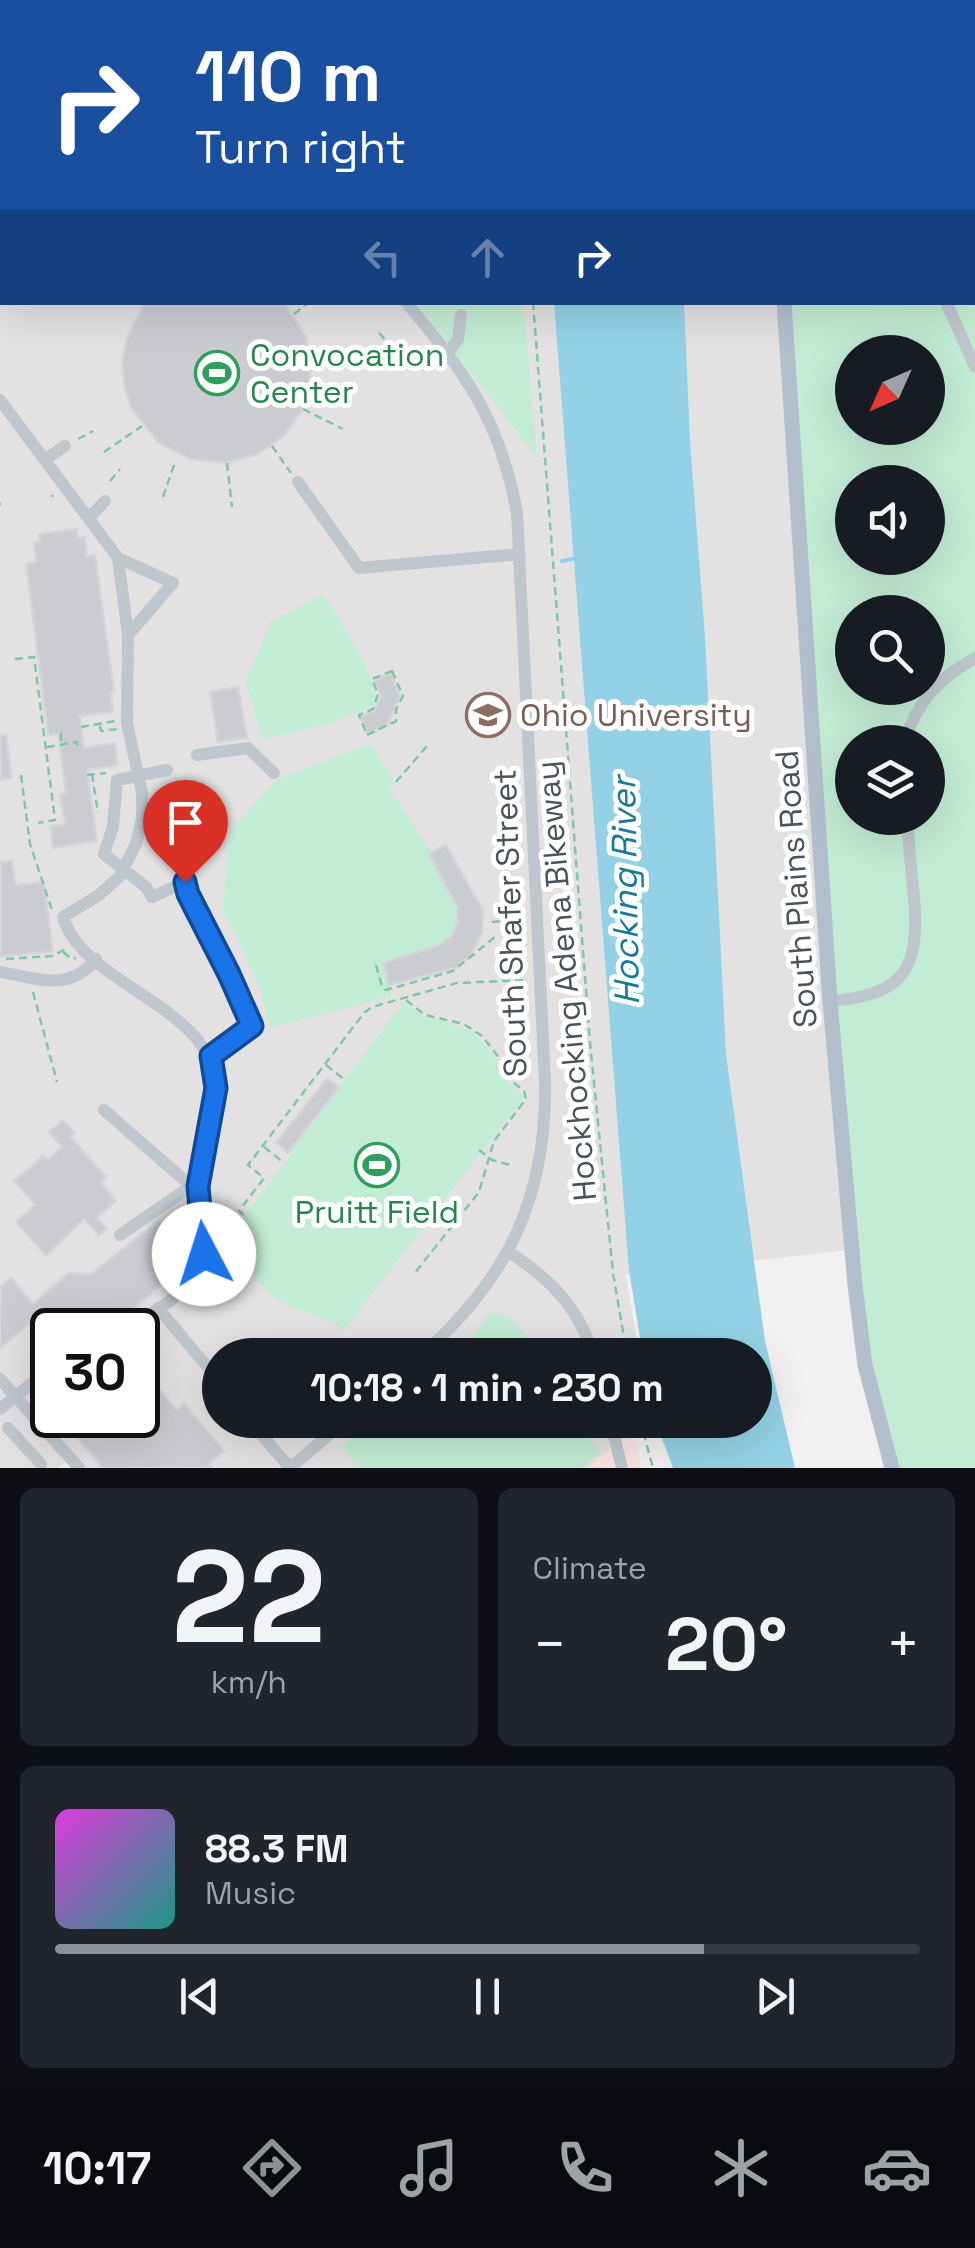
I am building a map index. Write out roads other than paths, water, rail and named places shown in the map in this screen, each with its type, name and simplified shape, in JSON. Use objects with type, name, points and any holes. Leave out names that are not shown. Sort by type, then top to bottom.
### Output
[{"type":"main road","name":"South Plains Road","points":[[784,305],[830,1001],[859,1318],[865,1365],[892,1468]]},
{"type":"street","name":"South Shafer Street","points":[[408,305],[482,404],[502,448],[517,513],[545,1100],[538,1172],[508,1252],[472,1306],[439,1338]]},
{"type":"street","points":[[947,305],[975,367]]},
{"type":"street","points":[[448,354],[458,338],[461,315]]},
{"type":"street","points":[[1,398],[118,558],[128,635],[127,723],[139,774],[142,819],[124,870],[99,896],[63,917],[70,934],[89,958],[193,1035],[211,1056],[216,1088],[194,1186],[204,1254],[202,1266],[194,1279],[158,1308]]},
{"type":"street","points":[[46,459],[65,446]]},
{"type":"street","points":[[298,482],[359,568],[520,554]]},
{"type":"street","points":[[90,517],[106,500]]},
{"type":"street","points":[[118,558],[172,583],[128,635]]},
{"type":"street","points":[[911,725],[928,693],[975,658]]},
{"type":"street","points":[[197,755],[248,748],[274,773]]},
{"type":"street","points":[[167,770],[117,780],[113,826],[104,850],[106,857],[152,896],[185,882],[252,1026],[211,1056]]},
{"type":"street","points":[[830,1001],[860,997],[885,988],[911,962],[916,937],[908,835]]},
{"type":"street","points":[[0,972],[51,982],[74,979],[89,958]]},
{"type":"street","points":[[104,1110],[194,1186]]},
{"type":"street","points":[[120,1235],[194,1186]]},
{"type":"street","points":[[508,1252],[564,1296],[586,1338]]},
{"type":"street","points":[[160,1310],[202,1361]]},
{"type":"street","points":[[0,1380],[80,1468]]},
{"type":"street","points":[[0,1409],[30,1385]]},
{"type":"street","points":[[8,1428],[39,1466],[61,1448]]},
{"type":"street","points":[[264,1438],[290,1468],[325,1438]]},
{"type":"street","points":[[614,1438],[622,1468]]},
{"type":"water","name":"Hocking River","points":[[554,305],[684,305],[726,1054],[765,1338],[640,1338],[629,1271]]},
{"type":"water","points":[[772,1371],[795,1468],[673,1468],[662,1438],[772,1438]]},
{"type":"waterway","points":[[562,561],[577,558]]},
{"type":"place","name":"Convocation Center","points":[[217,373]]},
{"type":"place","name":"Ohio University","points":[[488,715]]},
{"type":"place","name":"Pruitt Field","points":[[377,1165]]}]
